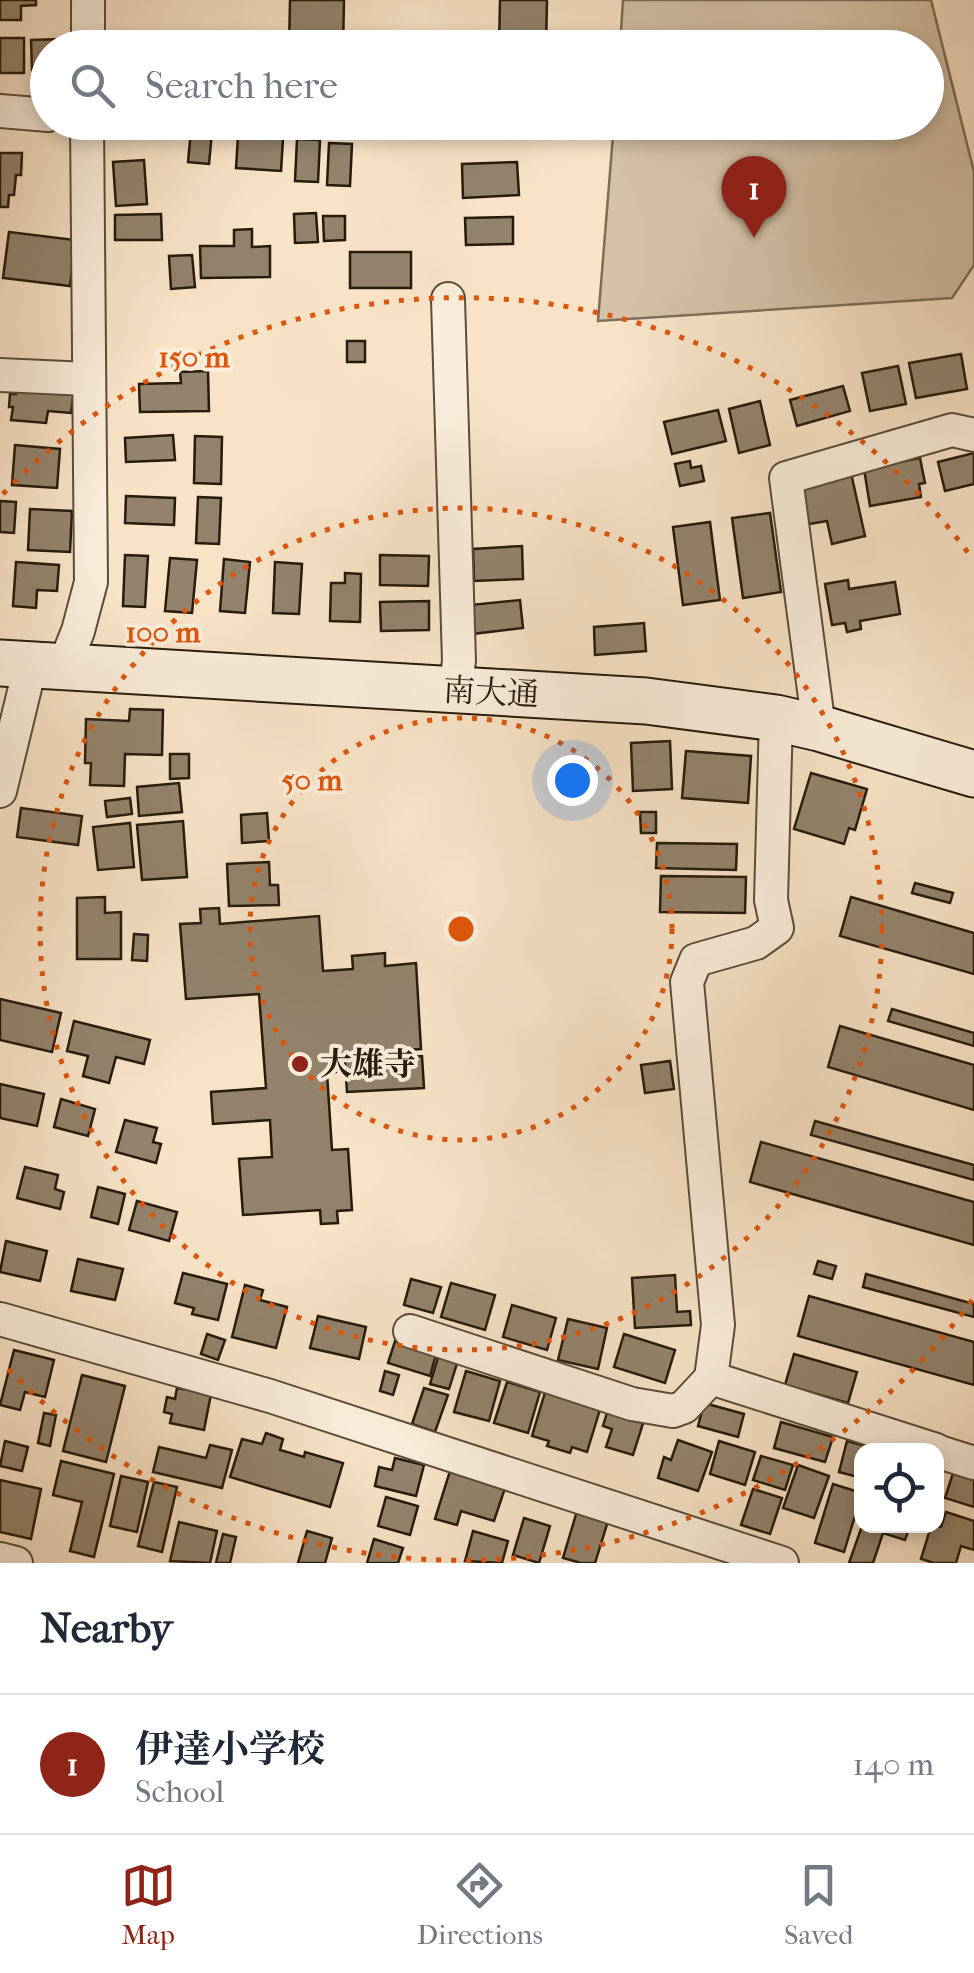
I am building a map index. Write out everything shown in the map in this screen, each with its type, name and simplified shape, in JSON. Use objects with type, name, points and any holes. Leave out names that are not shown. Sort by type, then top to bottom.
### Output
[{"type":"street","points":[[88,0],[88,30]]},
{"type":"street","points":[[0,111],[30,114]]},
{"type":"street","points":[[0,790],[32,664],[78,632],[91,582],[88,140]]},
{"type":"street","points":[[448,299],[459,661],[455,691]]},
{"type":"street","points":[[0,375],[88,380]]},
{"type":"street","points":[[819,728],[786,478],[952,430],[974,434]]},
{"type":"street","name":"南大通","points":[[32,664],[646,701],[776,718],[974,774]]},
{"type":"street","points":[[410,1331],[632,1404],[659,1409],[672,1411],[684,1407],[710,1378],[718,1325],[687,982],[696,960],[756,944],[777,928],[772,900],[776,718]]},
{"type":"street","points":[[0,1319],[270,1396],[782,1563]]},
{"type":"street","points":[[710,1378],[911,1443]]},
{"type":"street","points":[[944,1454],[974,1463]]},
{"type":"street","points":[[0,1559],[16,1563]]},
{"type":"shaded area","points":[[623,0],[931,0],[938,30],[621,30]]},
{"type":"shaded area","points":[[944,52],[974,172],[974,265],[952,298],[598,321],[613,140],[944,140]]},
{"type":"building","points":[[0,0],[36,0],[36,5],[21,6],[21,20],[0,20]]},
{"type":"building","points":[[290,0],[344,0],[343,30],[289,30]]},
{"type":"building","points":[[500,0],[547,0],[546,30],[499,30]]},
{"type":"building","points":[[0,38],[24,38],[24,73],[0,73]]},
{"type":"building","points":[[190,140],[211,140],[209,164],[188,162]]},
{"type":"building","points":[[238,140],[283,140],[281,171],[236,168]]},
{"type":"building","points":[[297,140],[320,140],[318,182],[295,181]]},
{"type":"building","points":[[329,143],[352,144],[350,186],[327,185]]},
{"type":"building","points":[[0,153],[22,153],[21,175],[16,175],[8,207],[0,207]]},
{"type":"building","points":[[144,160],[147,204],[116,206],[113,162]]},
{"type":"building","points":[[517,162],[519,195],[463,198],[462,164]]},
{"type":"building","points":[[316,213],[318,242],[295,243],[294,214]]},
{"type":"building","points":[[161,214],[162,240],[115,240],[115,215]]},
{"type":"building","points":[[323,216],[345,216],[345,240],[324,241]]},
{"type":"building","points":[[513,217],[513,244],[466,245],[465,218]]},
{"type":"building","points":[[252,229],[252,247],[270,246],[270,277],[201,278],[200,246],[234,246],[234,230]]},
{"type":"building","points":[[9,232],[75,240],[70,286],[3,278]]},
{"type":"building","points":[[350,252],[411,252],[411,288],[350,288]]},
{"type":"building","points":[[192,255],[195,287],[171,289],[169,256]]},
{"type":"building","points":[[347,341],[365,341],[365,362],[347,362]]},
{"type":"building","points":[[961,354],[967,389],[916,398],[909,363]]},
{"type":"building","points":[[898,366],[906,404],[870,411],[862,373]]},
{"type":"building","points":[[208,371],[209,411],[140,412],[139,384],[181,383],[180,372]]},
{"type":"building","points":[[17,384],[74,390],[71,413],[48,411],[46,423],[11,420],[10,394],[16,394]]},
{"type":"building","points":[[843,386],[850,411],[797,426],[790,400]]},
{"type":"building","points":[[760,401],[770,445],[739,453],[729,409]]},
{"type":"building","points":[[718,410],[726,441],[672,454],[664,422]]},
{"type":"building","points":[[173,435],[175,460],[126,462],[125,438]]},
{"type":"building","points":[[195,436],[222,437],[221,484],[194,483]]},
{"type":"building","points":[[15,445],[60,449],[57,488],[12,485]]},
{"type":"building","points":[[974,453],[974,484],[945,491],[938,462]]},
{"type":"building","points":[[920,458],[925,483],[919,484],[921,497],[870,506],[864,469]]},
{"type":"building","points":[[690,461],[691,468],[701,466],[704,481],[680,486],[675,464]]},
{"type":"building","points":[[851,473],[865,536],[832,544],[827,521],[809,524],[801,485]]},
{"type":"building","points":[[126,496],[175,498],[174,525],[125,523]]},
{"type":"building","points":[[198,497],[221,498],[219,544],[196,543]]},
{"type":"building","points":[[0,501],[16,502],[14,533],[0,532]]},
{"type":"building","points":[[30,509],[72,511],[70,552],[28,550]]},
{"type":"building","points":[[770,513],[781,592],[743,598],[732,518]]},
{"type":"building","points":[[710,522],[720,600],[683,605],[673,527]]},
{"type":"building","points":[[522,546],[523,579],[474,581],[473,549]]},
{"type":"building","points":[[125,555],[148,556],[145,607],[123,606]]},
{"type":"building","points":[[380,555],[429,556],[428,586],[380,585]]},
{"type":"building","points":[[170,558],[197,560],[192,613],[165,611]]},
{"type":"building","points":[[224,559],[250,562],[245,613],[220,611]]},
{"type":"building","points":[[16,562],[59,565],[57,591],[37,590],[36,608],[13,606]]},
{"type":"building","points":[[275,562],[302,564],[299,614],[273,613]]},
{"type":"building","points":[[345,573],[361,574],[360,622],[330,621],[331,583],[345,583]]},
{"type":"building","points":[[848,580],[849,589],[895,582],[900,614],[860,621],[861,629],[847,632],[845,623],[832,625],[825,584]]},
{"type":"building","points":[[520,600],[523,628],[472,634],[470,605]]},
{"type":"building","points":[[429,601],[429,630],[381,631],[380,602]]},
{"type":"building","points":[[644,623],[646,651],[595,655],[594,627]]},
{"type":"building","points":[[130,709],[163,710],[162,755],[125,754],[124,786],[90,785],[91,763],[85,763],[86,719],[129,721]]},
{"type":"building","points":[[670,741],[672,789],[633,791],[631,743]]},
{"type":"building","points":[[686,751],[751,756],[748,803],[682,798]]},
{"type":"building","points":[[170,754],[189,754],[189,778],[170,779]]},
{"type":"building","points":[[811,773],[867,789],[855,830],[849,828],[844,844],[794,829]]},
{"type":"building","points":[[179,783],[182,812],[139,816],[137,787]]},
{"type":"building","points":[[130,798],[132,814],[107,817],[105,801]]},
{"type":"building","points":[[21,808],[82,816],[78,845],[17,837]]},
{"type":"building","points":[[640,812],[656,812],[656,833],[641,833]]},
{"type":"building","points":[[267,813],[269,841],[242,843],[241,815]]},
{"type":"building","points":[[183,821],[187,877],[142,880],[137,825]]},
{"type":"building","points":[[130,823],[134,867],[98,870],[93,827]]},
{"type":"building","points":[[657,843],[737,844],[736,870],[656,868]]},
{"type":"building","points":[[269,862],[270,885],[278,885],[279,905],[229,906],[227,864]]},
{"type":"building","points":[[661,876],[746,877],[745,913],[660,912]]},
{"type":"building","points":[[915,883],[953,893],[950,903],[912,893]]},
{"type":"building","points":[[105,897],[105,913],[121,912],[121,959],[77,959],[77,898]]},
{"type":"building","points":[[851,897],[974,933],[974,974],[840,936]]},
{"type":"building","name":"大雄寺","points":[[219,908],[220,924],[319,916],[323,971],[353,969],[352,956],[385,953],[385,966],[416,963],[421,1049],[335,1055],[336,1072],[327,1073],[332,1150],[348,1149],[352,1210],[337,1211],[338,1223],[321,1224],[320,1210],[243,1215],[239,1159],[272,1157],[270,1120],[213,1124],[211,1092],[266,1088],[259,994],[186,999],[180,924],[201,923],[200,909]]},
{"type":"building","points":[[134,934],[148,935],[147,961],[132,960]]},
{"type":"building","points":[[0,999],[61,1013],[52,1052],[0,1040]]},
{"type":"building","points":[[892,1009],[974,1033],[974,1046],[888,1021]]},
{"type":"building","points":[[74,1021],[150,1040],[144,1064],[116,1057],[109,1083],[83,1076],[88,1056],[67,1051]]},
{"type":"building","points":[[840,1026],[974,1065],[974,1110],[828,1067]]},
{"type":"building","points":[[422,1056],[424,1088],[347,1092],[345,1061]]},
{"type":"building","points":[[670,1061],[674,1089],[645,1093],[641,1065]]},
{"type":"building","points":[[0,1084],[44,1094],[37,1126],[0,1118]]},
{"type":"building","points":[[61,1099],[95,1109],[88,1136],[54,1127]]},
{"type":"building","points":[[125,1120],[157,1128],[153,1142],[161,1144],[156,1163],[116,1152]]},
{"type":"building","points":[[815,1121],[974,1165],[974,1180],[811,1135]]},
{"type":"building","points":[[761,1142],[974,1202],[974,1245],[750,1182]]},
{"type":"building","points":[[25,1167],[58,1175],[55,1189],[64,1192],[60,1209],[17,1198]]},
{"type":"building","points":[[98,1187],[125,1194],[118,1224],[91,1217]]},
{"type":"building","points":[[137,1201],[177,1212],[169,1241],[129,1230]]},
{"type":"building","points":[[6,1241],[47,1251],[40,1281],[0,1272]]},
{"type":"building","points":[[78,1259],[123,1269],[115,1300],[71,1291]]},
{"type":"building","points":[[818,1261],[836,1266],[832,1279],[814,1274]]},
{"type":"building","points":[[183,1273],[227,1284],[218,1320],[192,1314],[194,1308],[175,1303]]},
{"type":"building","points":[[866,1274],[974,1304],[974,1317],[863,1287]]},
{"type":"building","points":[[675,1275],[677,1312],[690,1311],[691,1325],[635,1328],[632,1278]]},
{"type":"building","points":[[411,1279],[441,1287],[433,1313],[404,1305]]},
{"type":"building","points":[[451,1283],[495,1295],[485,1330],[441,1317]]},
{"type":"building","points":[[245,1285],[263,1290],[260,1300],[287,1307],[276,1348],[232,1337]]},
{"type":"building","points":[[809,1296],[974,1342],[974,1385],[798,1336]]},
{"type":"building","points":[[512,1305],[556,1318],[547,1350],[503,1337]]},
{"type":"building","points":[[318,1316],[366,1327],[359,1359],[310,1348]]},
{"type":"building","points":[[568,1319],[607,1328],[598,1369],[558,1360]]},
{"type":"building","points":[[207,1334],[225,1340],[218,1360],[201,1354]]},
{"type":"building","points":[[624,1334],[675,1350],[665,1383],[614,1367]]},
{"type":"building","points":[[397,1335],[438,1347],[430,1376],[388,1363]]},
{"type":"building","points":[[14,1350],[54,1360],[45,1397],[25,1392],[20,1410],[0,1405]]},
{"type":"building","points":[[440,1351],[459,1357],[449,1389],[430,1384]]},
{"type":"building","points":[[794,1354],[857,1372],[848,1403],[785,1385]]},
{"type":"building","points":[[385,1371],[399,1375],[393,1395],[380,1391]]},
{"type":"building","points":[[466,1371],[500,1381],[489,1421],[454,1412]]},
{"type":"building","points":[[82,1375],[125,1386],[106,1462],[63,1451]]},
{"type":"building","points":[[507,1382],[540,1392],[528,1433],[494,1423]]},
{"type":"building","points":[[177,1388],[211,1394],[204,1430],[170,1423],[172,1414],[164,1412],[167,1397],[175,1399]]},
{"type":"building","points":[[424,1388],[448,1395],[435,1432],[412,1424]]},
{"type":"building","points":[[546,1389],[601,1406],[587,1452],[572,1447],[570,1453],[547,1446],[549,1441],[532,1436]]},
{"type":"building","points":[[704,1403],[744,1414],[738,1437],[698,1426]]},
{"type":"building","points":[[609,1406],[645,1417],[633,1455],[606,1447],[612,1429],[603,1426]]},
{"type":"building","points":[[44,1413],[56,1415],[50,1446],[38,1443]]},
{"type":"building","points":[[781,1422],[833,1437],[825,1462],[774,1448]]},
{"type":"building","points":[[266,1433],[283,1439],[280,1450],[304,1457],[305,1452],[343,1463],[330,1507],[230,1477],[242,1439],[262,1444]]},
{"type":"building","points":[[678,1440],[712,1452],[698,1491],[658,1478],[664,1457],[671,1460]]},
{"type":"building","points":[[5,1441],[28,1447],[22,1471],[0,1466]]},
{"type":"building","points":[[719,1441],[755,1452],[745,1485],[710,1474]]},
{"type":"building","points":[[847,1441],[854,1443],[854,1476],[839,1472]]},
{"type":"building","points":[[210,1445],[232,1450],[222,1488],[153,1472],[159,1447],[206,1458]]},
{"type":"building","points":[[761,1456],[793,1465],[785,1490],[753,1480]]},
{"type":"building","points":[[395,1458],[424,1465],[416,1496],[375,1486],[379,1467],[392,1470]]},
{"type":"building","points":[[61,1461],[114,1474],[94,1557],[70,1551],[82,1502],[53,1495]]},
{"type":"building","points":[[798,1465],[829,1476],[814,1518],[783,1508]]},
{"type":"building","points":[[954,1470],[974,1477],[974,1507],[945,1498]]},
{"type":"building","points":[[450,1471],[505,1488],[494,1521],[461,1511],[457,1525],[435,1519]]},
{"type":"building","points":[[121,1476],[148,1482],[137,1532],[110,1526]]},
{"type":"building","points":[[0,1480],[41,1489],[31,1539],[0,1532]]},
{"type":"building","points":[[154,1482],[177,1487],[162,1552],[138,1546]]},
{"type":"building","points":[[833,1484],[854,1491],[854,1519],[844,1552],[815,1543]]},
{"type":"building","points":[[753,1489],[782,1498],[770,1534],[741,1525]]},
{"type":"building","points":[[386,1497],[418,1506],[410,1535],[378,1526]]},
{"type":"building","points":[[577,1511],[608,1521],[595,1563],[563,1558]]},
{"type":"building","points":[[946,1512],[974,1521],[974,1550],[961,1546],[956,1563],[921,1559],[929,1533],[944,1533]]},
{"type":"building","points":[[524,1518],[550,1526],[539,1563],[513,1555]]},
{"type":"building","points":[[179,1522],[217,1531],[210,1563],[170,1561]]},
{"type":"building","points":[[307,1531],[332,1538],[325,1563],[298,1563]]},
{"type":"building","points":[[473,1531],[508,1541],[502,1563],[465,1561]]},
{"type":"building","points":[[860,1533],[883,1533],[873,1563],[849,1563]]},
{"type":"building","points":[[883,1533],[908,1533],[905,1540]]},
{"type":"building","points":[[223,1534],[236,1537],[230,1563],[216,1563]]},
{"type":"building","points":[[374,1539],[403,1548],[398,1563],[367,1563]]},
{"type":"place","name":"伊達小学校","points":[[754,238]]},
{"type":"place","name":"大雄寺","points":[[300,1064]]}]
